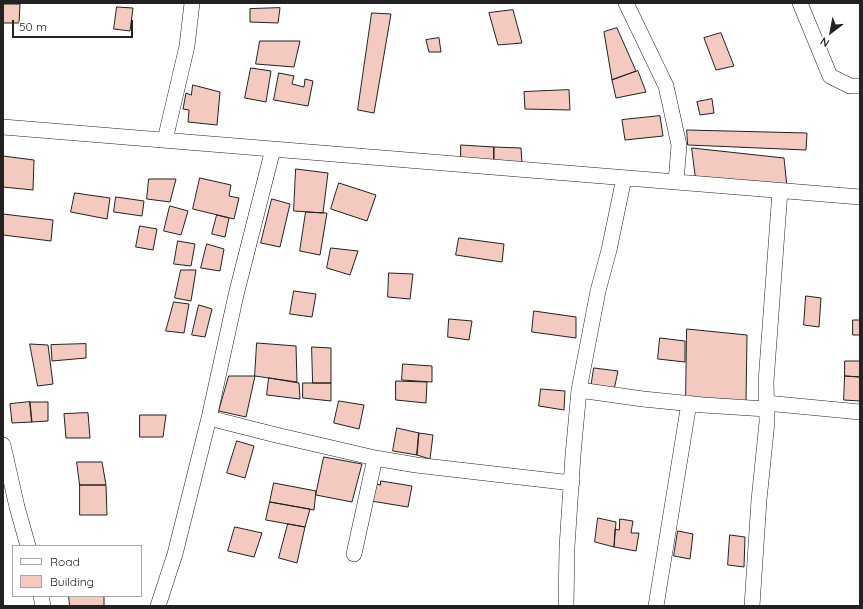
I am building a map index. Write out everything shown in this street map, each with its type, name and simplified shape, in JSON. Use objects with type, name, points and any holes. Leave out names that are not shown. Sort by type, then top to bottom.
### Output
[{"type":"street","points":[[165,140],[187,46],[192,3]]},
{"type":"street","points":[[626,3],[666,86],[679,144],[676,182]]},
{"type":"street","points":[[800,3],[830,76],[850,86],[860,86]]},
{"type":"street","points":[[3,127],[860,197]]},
{"type":"street","points":[[158,606],[175,554],[209,418],[236,295],[273,149]]},
{"type":"street","points":[[566,606],[567,547],[579,390],[598,291],[609,250],[624,178]]},
{"type":"street","points":[[752,606],[759,500],[767,422],[766,382],[780,191]]},
{"type":"street","points":[[579,390],[643,399],[689,403],[860,412]]},
{"type":"street","points":[[656,606],[689,403]]},
{"type":"street","points":[[209,418],[375,458],[424,466],[572,483]]},
{"type":"street","points":[[3,445],[17,507],[28,545]]},
{"type":"street","points":[[354,554],[375,458]]},
{"type":"building","points":[[3,4],[20,4],[19,23],[3,23]]},
{"type":"building","points":[[117,7],[133,8],[130,31],[114,29]]},
{"type":"building","points":[[280,8],[278,23],[250,22],[250,9]]},
{"type":"building","points":[[513,10],[522,43],[498,45],[489,13]]},
{"type":"building","points":[[372,13],[391,14],[374,113],[358,110]]},
{"type":"building","points":[[617,28],[636,71],[612,80],[604,32]]},
{"type":"building","points":[[721,33],[734,66],[716,70],[704,38]]},
{"type":"building","points":[[439,38],[441,52],[429,52],[426,40]]},
{"type":"building","points":[[260,41],[300,41],[294,67],[256,64]]},
{"type":"building","points":[[251,68],[271,71],[266,102],[245,98]]},
{"type":"building","points":[[638,71],[646,92],[616,98],[612,80]]},
{"type":"building","points":[[279,73],[294,76],[292,84],[304,87],[305,79],[313,81],[308,106],[274,100]]},
{"type":"building","points":[[193,85],[220,92],[217,125],[188,122],[189,110],[183,109],[186,93],[191,95]]},
{"type":"building","points":[[569,90],[570,110],[525,109],[524,92]]},
{"type":"building","points":[[712,99],[714,113],[700,115],[697,102]]},
{"type":"building","points":[[660,116],[663,136],[625,140],[622,120]]},
{"type":"building","points":[[687,130],[807,133],[806,150],[688,145]]},
{"type":"building","points":[[461,145],[494,147],[494,160],[461,159]]},
{"type":"building","points":[[494,147],[521,148],[522,163],[494,160]]},
{"type":"building","points":[[692,148],[784,158],[787,187],[696,179]]},
{"type":"building","points":[[3,156],[34,160],[33,190],[3,187]]},
{"type":"building","points":[[296,169],[328,173],[323,213],[294,211]]},
{"type":"building","points":[[200,178],[231,185],[229,196],[239,198],[234,219],[193,209]]},
{"type":"building","points":[[149,179],[176,179],[170,202],[147,199]]},
{"type":"building","points":[[339,183],[376,195],[367,221],[331,209]]},
{"type":"building","points":[[75,193],[110,198],[107,219],[71,212]]},
{"type":"building","points":[[116,197],[144,201],[142,216],[114,212]]},
{"type":"building","points":[[272,199],[290,204],[280,247],[261,243]]},
{"type":"building","points":[[170,206],[188,211],[181,235],[164,231]]},
{"type":"building","points":[[306,212],[327,213],[320,255],[300,251]]},
{"type":"building","points":[[3,214],[53,220],[51,241],[3,235]]},
{"type":"building","points":[[217,215],[229,218],[225,237],[212,234]]},
{"type":"building","points":[[140,226],[157,229],[153,250],[136,247]]},
{"type":"building","points":[[459,238],[504,244],[502,262],[456,255]]},
{"type":"building","points":[[178,241],[195,244],[191,266],[174,264]]},
{"type":"building","points":[[207,244],[224,249],[220,271],[201,268]]},
{"type":"building","points":[[331,248],[358,251],[350,275],[327,268]]},
{"type":"building","points":[[181,270],[196,270],[191,301],[175,298]]},
{"type":"building","points":[[389,273],[413,274],[410,299],[388,297]]},
{"type":"building","points":[[294,291],[316,294],[312,317],[290,314]]},
{"type":"building","points":[[806,296],[821,298],[819,327],[804,325]]},
{"type":"building","points":[[174,302],[189,304],[184,333],[166,331]]},
{"type":"building","points":[[199,305],[212,309],[205,337],[192,335]]},
{"type":"building","points":[[534,311],[576,317],[576,338],[532,332]]},
{"type":"building","points":[[449,319],[472,321],[469,340],[448,337]]},
{"type":"building","points":[[853,320],[860,320],[860,335],[853,335]]},
{"type":"building","points":[[687,329],[747,335],[746,402],[686,398]]},
{"type":"building","points":[[660,338],[685,341],[685,362],[658,359]]},
{"type":"building","points":[[257,343],[296,346],[297,382],[255,376]]},
{"type":"building","points":[[30,344],[48,345],[53,384],[38,386]]},
{"type":"building","points":[[86,344],[86,358],[52,361],[51,345]]},
{"type":"building","points":[[312,347],[331,348],[331,383],[313,383]]},
{"type":"building","points":[[845,361],[860,361],[860,377],[845,376]]},
{"type":"building","points":[[403,364],[432,366],[432,382],[402,380]]},
{"type":"building","points":[[594,368],[618,371],[614,390],[591,388]]},
{"type":"building","points":[[229,376],[255,376],[246,417],[219,411]]},
{"type":"building","points":[[845,376],[860,377],[860,401],[844,400]]},
{"type":"building","points":[[269,378],[299,383],[300,399],[267,395]]},
{"type":"building","points":[[396,381],[427,382],[426,403],[396,400]]},
{"type":"building","points":[[303,383],[331,383],[331,401],[303,398]]},
{"type":"building","points":[[541,389],[565,391],[564,410],[539,406]]},
{"type":"building","points":[[339,401],[364,405],[359,429],[334,423]]},
{"type":"building","points":[[30,402],[48,402],[48,421],[32,422]]},
{"type":"building","points":[[30,402],[32,422],[12,423],[10,404]]},
{"type":"building","points":[[88,413],[90,438],[66,438],[64,414]]},
{"type":"building","points":[[140,415],[166,415],[163,437],[140,437]]},
{"type":"building","points":[[397,428],[419,433],[417,455],[393,451]]},
{"type":"building","points":[[419,433],[433,435],[430,459],[417,455]]},
{"type":"building","points":[[237,441],[254,446],[245,478],[227,473]]},
{"type":"building","points":[[324,457],[362,464],[352,502],[316,495]]},
{"type":"building","points":[[77,462],[102,462],[106,485],[80,485]]},
{"type":"building","points":[[381,481],[412,486],[408,507],[371,501],[373,483],[380,485]]},
{"type":"building","points":[[274,483],[316,491],[314,510],[270,502]]},
{"type":"building","points":[[80,485],[106,485],[107,515],[80,515]]},
{"type":"building","points":[[270,502],[310,509],[305,527],[266,520]]},
{"type":"building","points":[[598,518],[616,522],[614,547],[595,542]]},
{"type":"building","points":[[620,519],[633,521],[631,533],[639,533],[636,551],[614,547],[615,529],[619,530]]},
{"type":"building","points":[[288,524],[305,527],[297,563],[279,558]]},
{"type":"building","points":[[235,527],[262,533],[254,557],[228,551]]},
{"type":"building","points":[[678,531],[693,534],[690,559],[674,556]]},
{"type":"building","points":[[730,535],[745,537],[744,567],[728,565]]},
{"type":"building","points":[[69,597],[104,597],[104,606],[70,606]]}]
